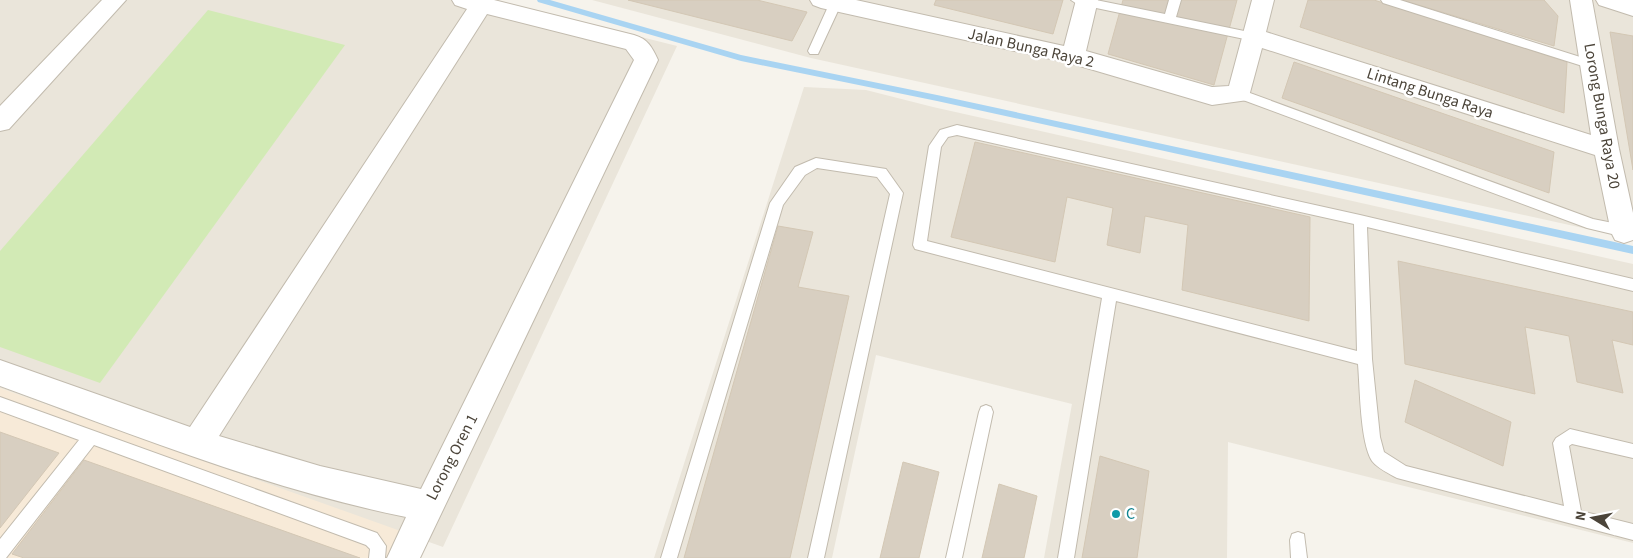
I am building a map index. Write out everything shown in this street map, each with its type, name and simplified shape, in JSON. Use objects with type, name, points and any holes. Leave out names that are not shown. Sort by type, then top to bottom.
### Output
[{"type":"street","points":[[0,122],[115,0]]},
{"type":"street","points":[[1239,94],[1263,0]]},
{"type":"street","name":"Lorong Bunga Raya 20","points":[[1581,0],[1606,150],[1628,232]]},
{"type":"street","points":[[1607,0],[1633,8]]},
{"type":"street","name":"Jalan Bunga Raya 2","points":[[831,1],[1073,56],[1212,96],[1239,94]]},
{"type":"street","points":[[1073,56],[1084,1]]},
{"type":"street","points":[[197,443],[472,2]]},
{"type":"street","name":"Lorong Oren 1","points":[[0,373],[197,443],[369,495],[429,506],[646,60],[642,50],[634,43],[472,2]]},
{"type":"street","name":"Lintang Bunga Raya","points":[[1254,37],[1606,150]]},
{"type":"street","points":[[403,558],[429,506]]},
{"type":"lane","points":[[1169,20],[1174,0]]},
{"type":"lane","points":[[1387,0],[1592,64]]},
{"type":"lane","points":[[814,50],[831,1]]},
{"type":"lane","points":[[1084,1],[1254,37]]},
{"type":"lane","points":[[1239,94],[1592,224],[1628,232]]},
{"type":"lane","points":[[1365,359],[920,245],[935,146],[944,133],[956,130],[1360,220],[1633,285]]},
{"type":"lane","points":[[669,558],[777,203],[800,170],[816,163],[881,173],[897,193],[816,558]]},
{"type":"lane","points":[[1360,220],[1365,359],[1372,437],[1378,457],[1403,473],[1633,532]]},
{"type":"lane","points":[[1066,558],[1110,294]]},
{"type":"lane","points":[[0,404],[370,539],[378,546],[377,558]]},
{"type":"lane","points":[[954,558],[986,412]]},
{"type":"lane","points":[[0,552],[92,436]]},
{"type":"lane","points":[[1574,517],[1561,444],[1570,436],[1633,451]]},
{"type":"lane","points":[[1298,540],[1299,558]]},
{"type":"shaded area","points":[[0,0],[494,0],[677,46],[443,547],[0,388]]},
{"type":"shaded area","points":[[592,0],[1633,0],[1633,239],[811,58]]},
{"type":"shaded area","points":[[804,87],[866,90],[933,107],[1633,264],[1633,543],[1228,442],[1227,558],[1044,558],[1072,404],[876,355],[832,558],[654,558]]},
{"type":"shaded area","points":[[0,388],[409,534],[397,558],[0,558]]},
{"type":"green space","points":[[208,10],[345,45],[100,383],[0,347],[0,251]]},
{"type":"building","points":[[628,0],[757,0],[807,12],[792,41]]},
{"type":"building","points":[[936,0],[1063,0],[1053,34],[934,5]]},
{"type":"building","points":[[1123,0],[1237,0],[1214,85],[1108,54]]},
{"type":"building","points":[[1308,0],[1374,0],[1567,62],[1564,113],[1300,27]]},
{"type":"building","points":[[1402,0],[1544,0],[1558,16],[1554,46]]},
{"type":"building","points":[[1610,32],[1633,36],[1633,170]]},
{"type":"building","points":[[1294,62],[1554,152],[1549,193],[1282,98]]},
{"type":"building","points":[[975,142],[1310,217],[1309,321],[1182,290],[1188,225],[1145,216],[1140,253],[1107,245],[1113,208],[1067,197],[1055,262],[951,237]]},
{"type":"building","points":[[778,226],[813,232],[798,287],[849,296],[790,558],[684,558]]},
{"type":"building","points":[[1398,261],[1633,312],[1633,345],[1612,340],[1623,393],[1577,382],[1569,336],[1525,327],[1535,394],[1405,364]]},
{"type":"building","points":[[1415,380],[1511,422],[1503,466],[1405,422]]},
{"type":"building","points":[[0,432],[59,453],[0,528]]},
{"type":"building","name":"C","points":[[1100,456],[1149,471],[1137,558],[1082,558]]},
{"type":"building","points":[[84,460],[360,558],[24,558],[12,554]]},
{"type":"building","points":[[903,462],[939,472],[919,558],[880,558]]},
{"type":"building","points":[[999,484],[1037,496],[1024,558],[982,558]]},
{"type":"waterway","points":[[541,0],[741,58],[937,98],[1633,250]]},
{"type":"place","name":"C","points":[[1116,514]]}]
